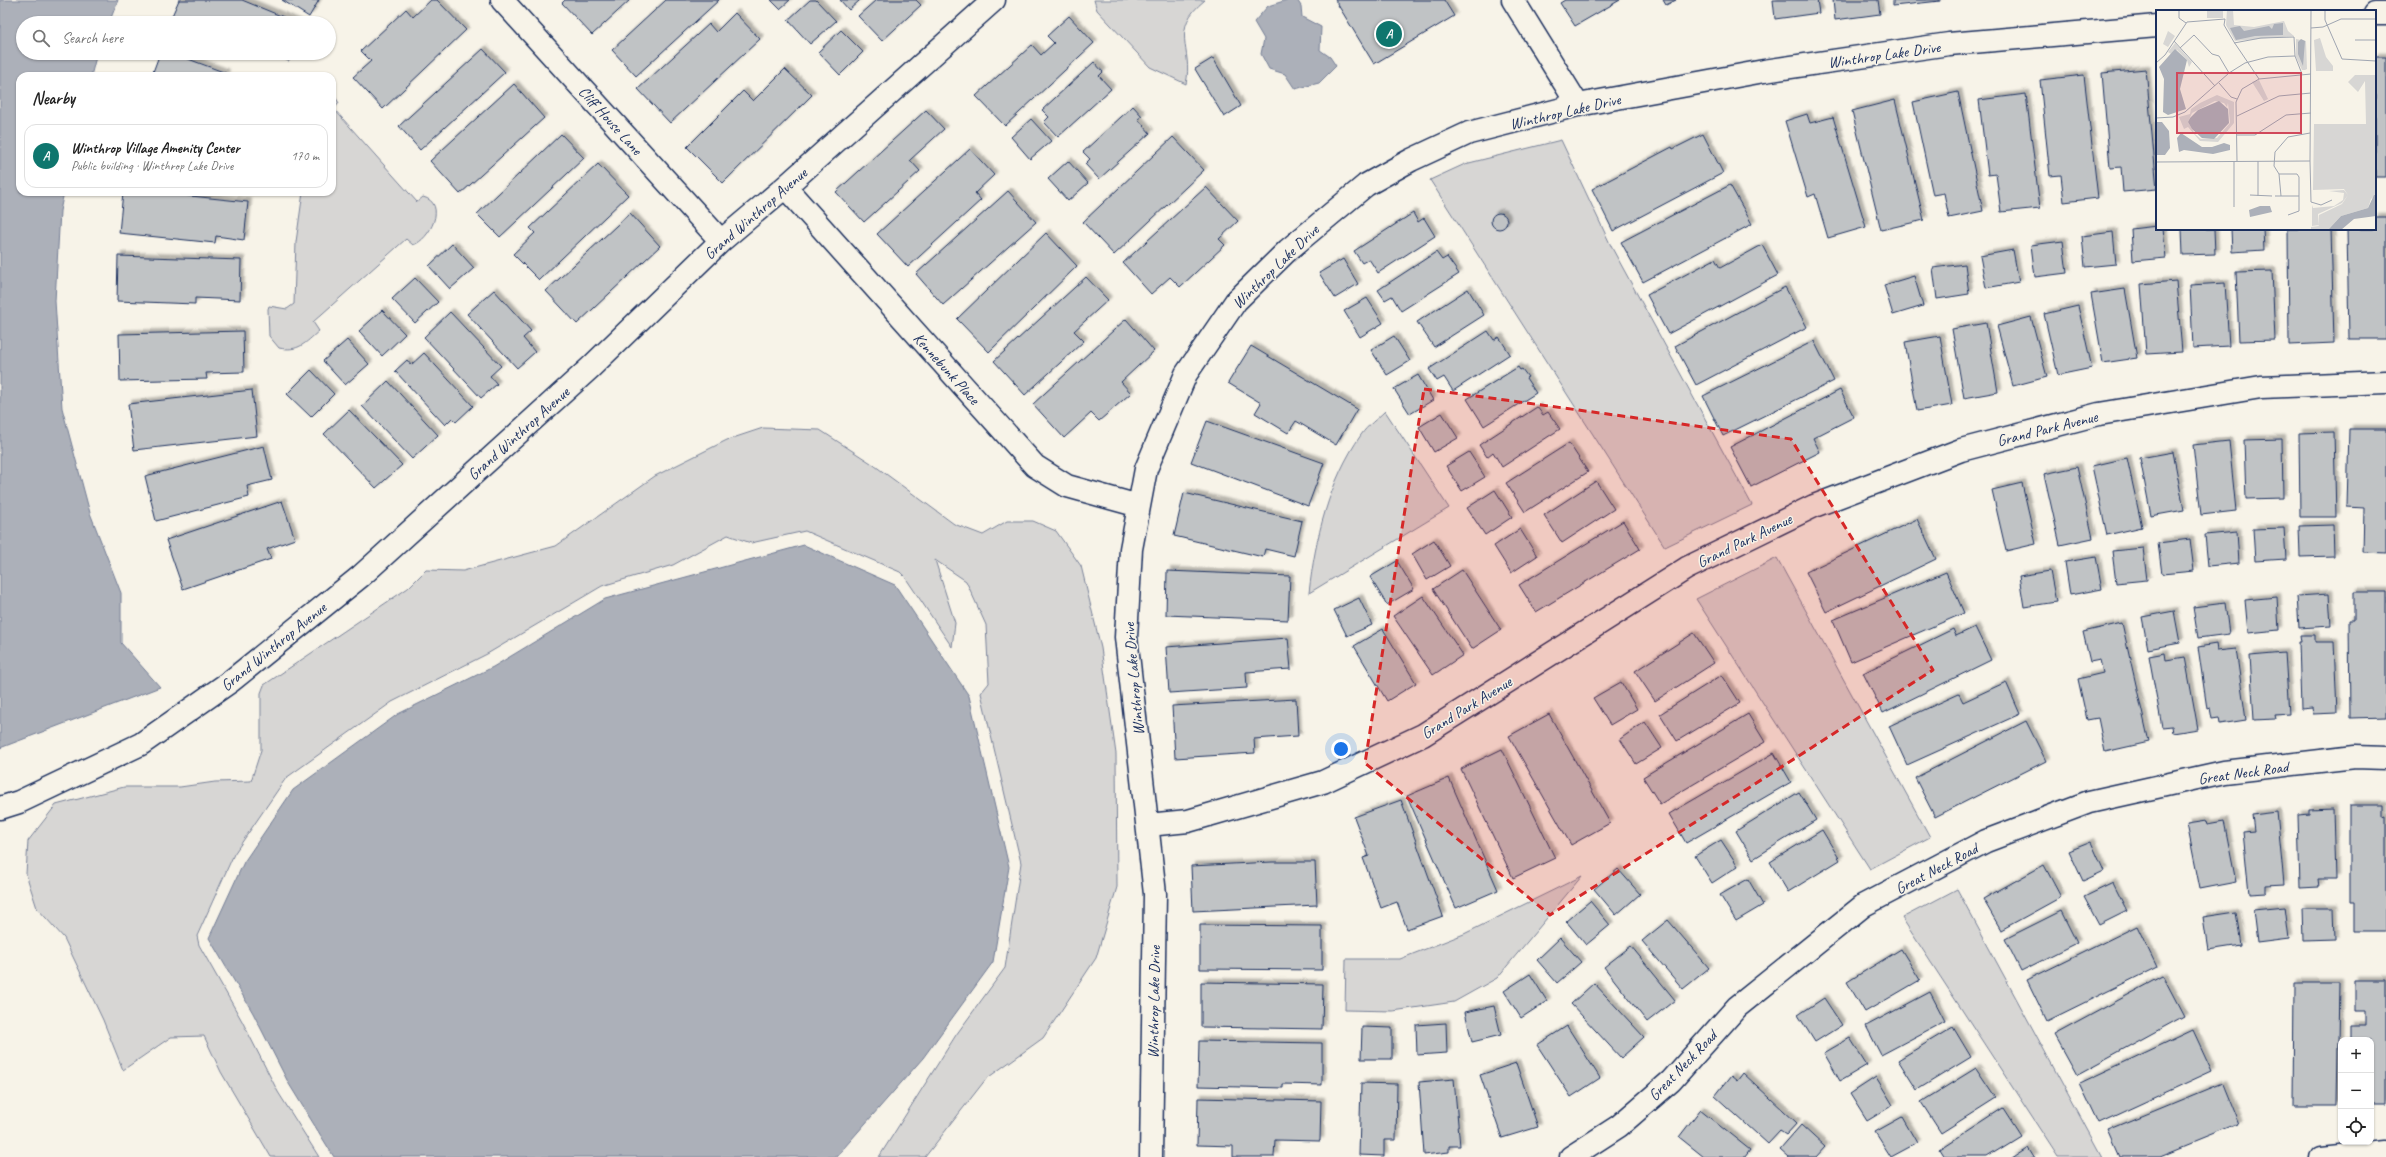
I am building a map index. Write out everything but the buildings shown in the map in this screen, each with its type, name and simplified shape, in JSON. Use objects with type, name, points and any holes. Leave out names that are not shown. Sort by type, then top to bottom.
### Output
[{"type":"street","name":"Cliff House Lane","points":[[502,0],[721,241]]},
{"type":"street","points":[[1513,0],[1578,105]]},
{"type":"street","name":"Grand Winthrop Avenue","points":[[0,808],[19,802],[141,744],[231,681],[361,576],[591,367],[721,241],[785,187],[986,2]]},
{"type":"street","name":"Winthrop Lake Drive","points":[[1151,1157],[1155,894],[1126,637],[1131,549],[1146,469],[1186,374],[1236,301],[1282,256],[1366,185],[1411,160],[1470,134],[1578,105],[1764,71],[1949,44],[2156,26]]},
{"type":"street","name":"Kennebunk Place","points":[[785,187],[1035,466],[1067,486],[1139,506]]},
{"type":"street","name":"Grand Park Avenue","points":[[1148,825],[1188,821],[1323,782],[1423,735],[1687,568],[1814,506],[1961,450],[2099,414],[2261,387],[2386,382]]},
{"type":"street","name":"Great Neck Road","points":[[1571,1157],[1619,1126],[1671,1081],[1737,1007],[1864,905],[1986,841],[2089,802],[2224,772],[2355,757],[2386,758]]},
{"type":"street","points":[[2320,1157],[2386,1150]]},
{"type":"highlighted area","points":[[1424,389],[1791,439],[1933,670],[1550,915],[1365,763]]},
{"type":"shaded area","points":[[0,0],[118,0],[112,16],[16,16],[16,60],[95,60],[92,72],[16,72],[16,196],[63,196],[60,211],[55,301],[62,408],[90,513],[121,593],[121,643],[160,687],[0,748]]},
{"type":"shaded area","points":[[1094,0],[1205,0],[1194,11],[1185,30],[1188,71],[1186,84],[1150,67],[1097,10]]},
{"type":"shaded area","points":[[1287,0],[1297,0],[1301,6],[1302,17],[1321,27],[1320,50],[1330,57],[1336,66],[1319,83],[1295,89],[1285,74],[1269,69],[1261,54],[1264,39],[1254,22],[1268,6]]},
{"type":"shaded area","points":[[336,98],[339,103],[336,107]]},
{"type":"shaded area","points":[[336,111],[417,202],[423,197],[430,201],[434,206],[434,221],[425,236],[419,242],[413,245],[406,239],[313,322],[319,331],[301,346],[286,349],[279,348],[269,336],[268,309],[269,306],[287,309],[294,304],[296,242],[302,196],[336,196]]},
{"type":"shaded area","points":[[1561,140],[1612,248],[1752,505],[1665,547],[1430,180],[1465,164]]},
{"type":"shaded area","points":[[1385,411],[1449,508],[1309,593],[1315,552],[1325,511],[1332,491],[1340,472],[1361,435]]},
{"type":"shaded area","points":[[763,428],[820,430],[871,463],[954,524],[983,535],[1007,521],[1033,521],[1056,531],[1081,566],[1101,648],[1116,754],[1117,887],[1096,958],[1043,1038],[986,1079],[925,1157],[879,1157],[956,1035],[1005,968],[1021,863],[981,693],[989,683],[986,625],[966,581],[935,560],[955,623],[952,647],[905,577],[900,572],[805,531],[751,543],[728,535],[673,565],[602,586],[487,654],[392,702],[286,778],[234,854],[197,936],[199,945],[242,1021],[278,1092],[319,1157],[271,1157],[221,1072],[204,1036],[171,1037],[123,1070],[103,1020],[64,938],[37,908],[26,874],[28,841],[56,805],[124,787],[180,787],[215,782],[251,781],[261,750],[261,693],[264,685],[408,588],[426,570],[463,571],[556,546],[655,476],[727,440]]},
{"type":"shaded area","points":[[804,545],[895,585],[969,696],[1009,867],[993,962],[923,1058],[836,1157],[334,1157],[289,1084],[253,1013],[209,938],[244,862],[293,790],[398,714],[493,667],[605,599]]},
{"type":"shaded area","points":[[1777,558],[1930,837],[1870,869],[1696,599]]},
{"type":"shaded area","points":[[1582,876],[1497,978],[1454,1002],[1393,1011],[1345,1010],[1346,959],[1400,959],[1464,934]]},
{"type":"shaded area","points":[[1957,889],[2102,1157],[2058,1157],[1902,918]]},
{"type":"place","name":"Winthrop Village Amenity Center","points":[[1389,34]]}]
